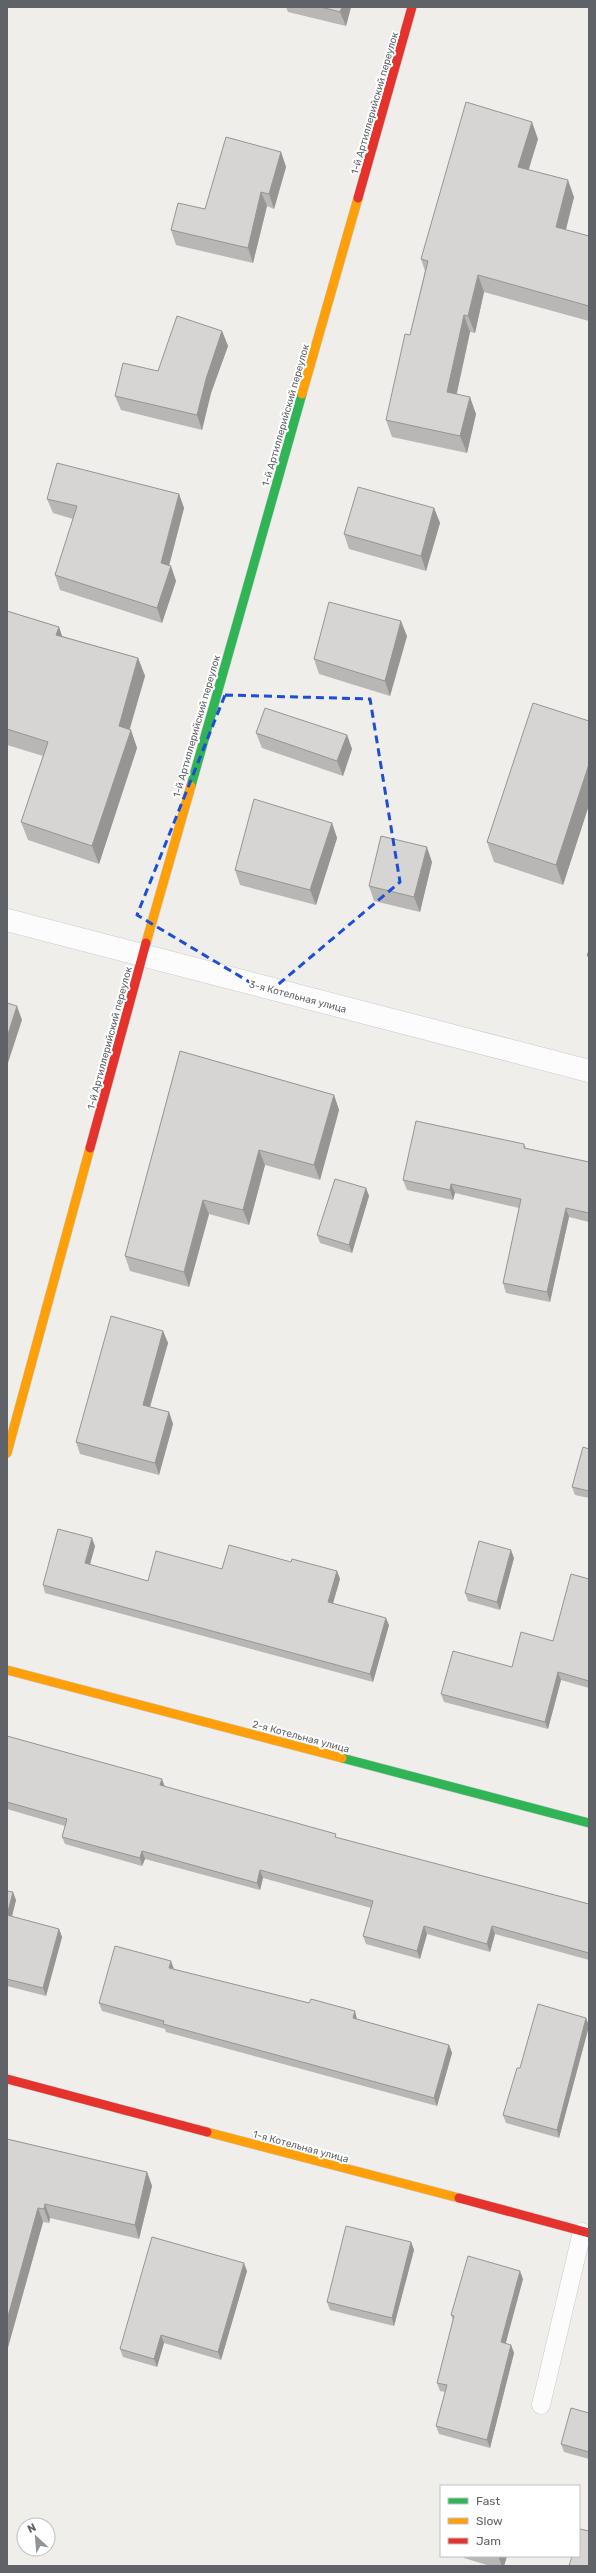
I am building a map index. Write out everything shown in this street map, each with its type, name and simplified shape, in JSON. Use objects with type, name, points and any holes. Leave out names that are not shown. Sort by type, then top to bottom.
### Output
[{"type":"street","name":"1-й Артиллерийский переулок","points":[[7,1453],[142,955],[412,7]]},
{"type":"street","name":"3-я Котельная улица","points":[[7,920],[589,1071]]},
{"type":"street","name":"2-я Котельная улица","points":[[7,1670],[589,1823]]},
{"type":"street","name":"1-я Котельная улица","points":[[7,2080],[586,2233]]},
{"type":"lane","points":[[541,2405],[586,2233]]},
{"type":"highlighted area","points":[[225,695],[370,699],[400,882],[268,993],[137,915]]},
{"type":"building","points":[[321,7],[342,7],[340,12]]},
{"type":"building","points":[[466,102],[532,122],[518,167],[568,180],[556,227],[589,236],[589,306],[478,275],[468,316],[464,315],[447,392],[470,397],[460,436],[386,420],[405,334],[410,335],[428,261],[421,259]]},
{"type":"building","points":[[226,137],[281,152],[269,194],[261,192],[248,248],[171,230],[178,203],[205,209]]},
{"type":"building","points":[[177,316],[222,331],[206,379],[197,415],[115,396],[123,363],[158,371]]},
{"type":"building","points":[[57,463],[179,494],[161,563],[171,566],[157,608],[55,575],[77,506],[47,499]]},
{"type":"building","points":[[358,487],[434,508],[421,556],[344,534]]},
{"type":"building","points":[[329,602],[401,621],[385,681],[314,659]]},
{"type":"building","points":[[7,611],[59,627],[56,635],[138,658],[119,726],[131,730],[92,846],[21,822],[48,742],[7,729]]},
{"type":"building","points":[[533,703],[589,721],[589,764],[556,865],[487,842]]},
{"type":"building","points":[[265,708],[347,735],[337,761],[256,733]]},
{"type":"building","points":[[254,799],[332,823],[310,890],[235,870]]},
{"type":"building","points":[[381,836],[427,847],[414,897],[369,886]]},
{"type":"building","points":[[7,1003],[17,1006],[7,1037]]},
{"type":"building","points":[[180,1051],[334,1095],[314,1165],[259,1150],[243,1210],[203,1200],[184,1272],[125,1256]]},
{"type":"building","points":[[416,1121],[524,1144],[524,1148],[589,1162],[589,1213],[566,1208],[547,1292],[503,1283],[521,1199],[451,1184],[450,1190],[403,1180]]},
{"type":"building","points":[[335,1179],[366,1188],[349,1245],[317,1235]]},
{"type":"building","points":[[111,1316],[163,1331],[143,1405],[169,1412],[155,1463],[76,1442]]},
{"type":"building","points":[[583,1447],[589,1449],[589,1491],[572,1487]]},
{"type":"building","points":[[58,1529],[92,1538],[85,1563],[148,1581],[156,1551],[222,1569],[229,1545],[291,1562],[292,1559],[337,1571],[328,1602],[386,1618],[370,1674],[43,1585]]},
{"type":"building","points":[[479,1541],[511,1550],[497,1602],[465,1593]]},
{"type":"building","points":[[571,1574],[589,1579],[589,1681],[558,1672],[545,1722],[441,1694],[453,1651],[512,1667],[521,1632],[553,1641]]},
{"type":"building","points":[[7,1736],[162,1779],[160,1785],[336,1834],[335,1837],[589,1904],[589,1953],[492,1926],[487,1944],[424,1926],[417,1951],[363,1936],[373,1901],[260,1870],[257,1883],[142,1851],[140,1858],[62,1837],[67,1819],[7,1802]]},
{"type":"building","points":[[7,1891],[13,1892],[7,1915]]},
{"type":"building","points":[[7,1915],[59,1929],[43,1988],[7,1979]]},
{"type":"building","points":[[115,1946],[171,1961],[169,1968],[309,2003],[311,1999],[355,2011],[353,2018],[449,2045],[434,2098],[163,2024],[164,2021],[99,2003]]},
{"type":"building","points":[[538,2004],[586,2018],[557,2130],[503,2115],[517,2068],[520,2068]]},
{"type":"building","points":[[7,2139],[147,2172],[135,2225],[45,2204],[44,2209],[38,2208],[7,2320]]},
{"type":"building","points":[[346,2226],[411,2242],[392,2318],[327,2302]]},
{"type":"building","points":[[152,2237],[244,2263],[218,2352],[161,2335],[154,2359],[120,2349]]},
{"type":"building","points":[[468,2256],[520,2271],[501,2342],[511,2345],[487,2440],[436,2426],[447,2385],[437,2383],[454,2316],[451,2315]]},
{"type":"building","points":[[571,2408],[589,2413],[589,2452],[561,2444]]},
{"type":"building","points":[[580,2529],[589,2531],[589,2566],[569,2566],[572,2557],[580,2557]]},
{"type":"traffic: fast","points":[[191,786],[302,394]]},
{"type":"traffic: fast","points":[[342,1758],[589,1823]]},
{"type":"traffic: slow","points":[[302,394],[358,198]]},
{"type":"traffic: slow","points":[[146,943],[191,786]]},
{"type":"traffic: slow","points":[[7,1453],[90,1148]]},
{"type":"traffic: slow","points":[[7,1670],[342,1758]]},
{"type":"traffic: slow","points":[[207,2132],[459,2198]]},
{"type":"traffic: jam","points":[[358,198],[412,7]]},
{"type":"traffic: jam","points":[[90,1148],[146,943]]},
{"type":"traffic: jam","points":[[7,2079],[207,2132]]},
{"type":"traffic: jam","points":[[459,2198],[589,2233]]}]
